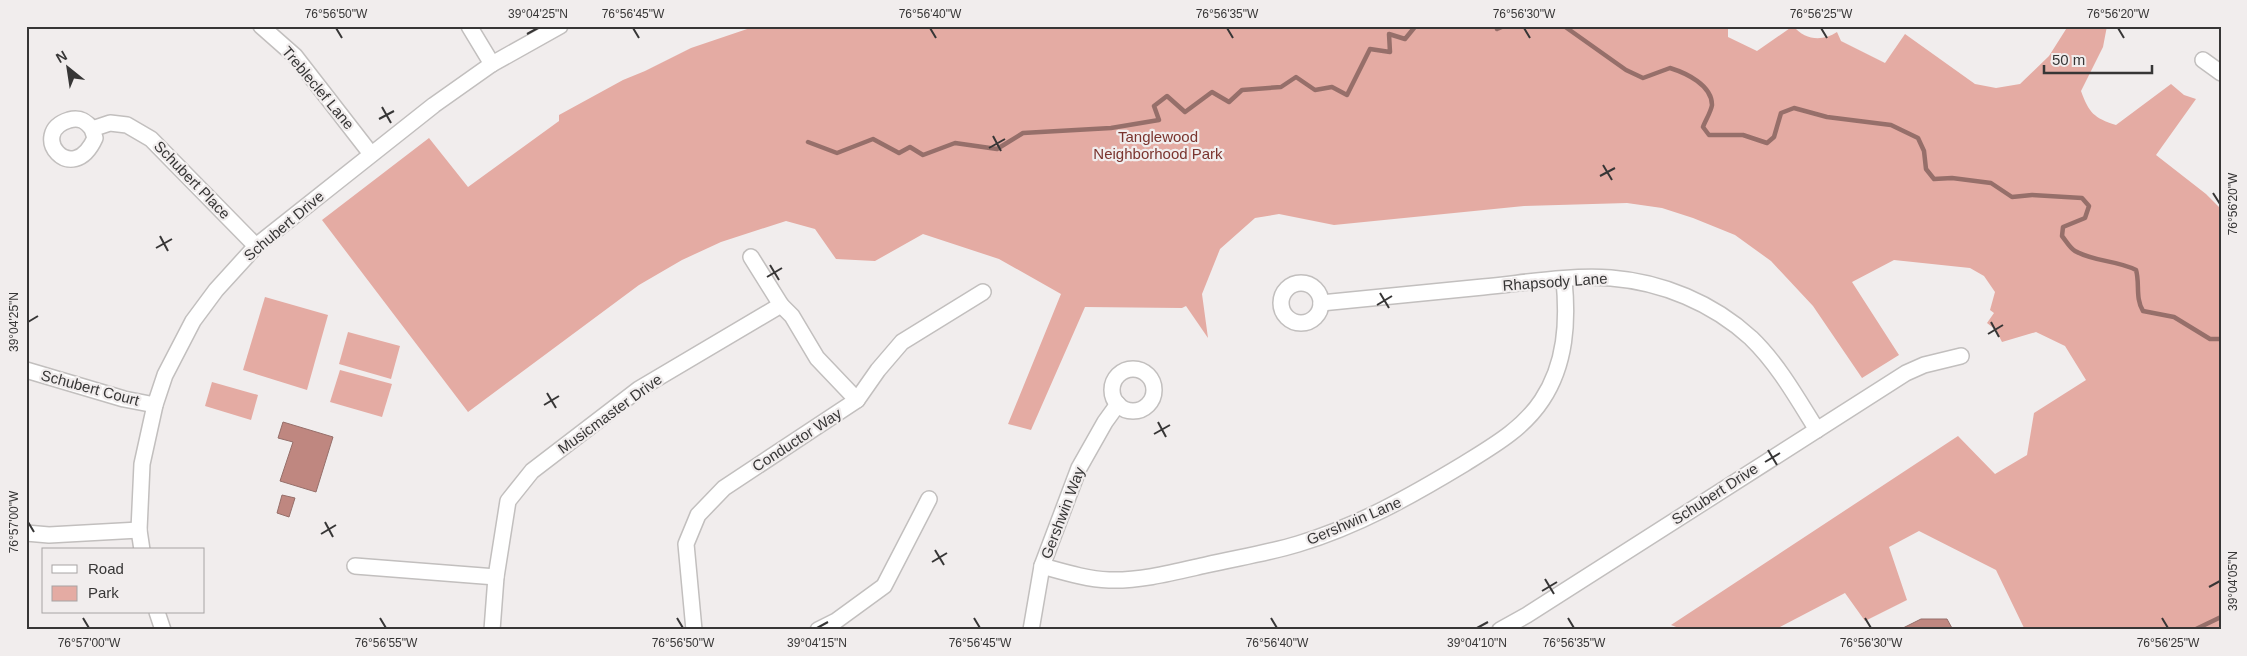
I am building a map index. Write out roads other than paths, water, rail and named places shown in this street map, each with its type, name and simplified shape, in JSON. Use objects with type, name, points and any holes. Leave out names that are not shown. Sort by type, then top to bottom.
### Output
[{"type":"street","name":"Trebleclef Lane","points":[[261,26],[294,56],[371,154]]},
{"type":"street","points":[[469,26],[492,64]]},
{"type":"street","name":"Schubert Drive","points":[[142,548],[139,530],[142,464],[155,405],[165,375],[193,321],[216,290],[256,246],[371,154],[492,64],[560,26]]},
{"type":"street","points":[[2203,60],[2221,73]]},
{"type":"street","name":"Schubert Place","points":[[92,130],[110,123],[127,125],[151,139],[256,246]]},
{"type":"street","points":[[751,257],[781,306],[792,316],[817,358],[857,400]]},
{"type":"street","name":"Rhapsody Lane","points":[[1322,303],[1564,280],[1610,278],[1648,284],[1692,298],[1726,318],[1751,338],[1772,360],[1817,430]]},
{"type":"street","name":"Gershwin Lane","points":[[1042,566],[1072,574],[1109,580],[1159,575],[1297,544],[1354,524],[1408,498],[1510,435],[1542,400],[1559,367],[1564,347],[1566,306],[1564,280]]},
{"type":"street","name":"Conductor Way","points":[[694,630],[686,544],[698,515],[724,488],[857,400],[878,370],[902,342],[983,292]]},
{"type":"street","name":"Musicmaster Drive","points":[[492,630],[496,577],[508,501],[532,471],[639,389],[781,306]]},
{"type":"street","name":"Schubert Drive","points":[[1500,630],[1527,615],[1906,373],[1924,364],[1961,356]]},
{"type":"street","name":"Schubert Court","points":[[26,370],[155,405]]},
{"type":"street","name":"Gershwin Way","points":[[1031,630],[1042,566],[1079,468],[1105,422],[1118,404]]},
{"type":"street","points":[[818,630],[836,621],[884,586],[929,499]]},
{"type":"street","points":[[26,533],[49,536],[139,530]]},
{"type":"street","points":[[355,566],[496,577]]},
{"type":"street","points":[[158,614],[163,630]]},
{"type":"waterway","points":[[808,142],[837,153],[873,139],[899,153],[910,147],[923,155],[955,143],[997,149],[1023,133],[1111,128],[1159,120],[1154,106],[1167,96],[1185,112],[1212,92],[1229,102],[1242,90],[1281,87],[1296,77],[1315,90],[1332,87],[1347,95],[1370,49],[1390,52],[1389,34],[1405,39],[1414,28],[1412,26]]},
{"type":"waterway","points":[[1496,26],[1497,29],[1504,26]]},
{"type":"waterway","points":[[1564,26],[1626,70],[1643,78],[1670,68],[1697,81],[1708,91],[1711,98],[1712,105],[1703,127],[1709,135],[1743,135],[1767,143],[1774,137],[1781,113],[1794,108],[1827,117],[1891,125],[1918,138],[1924,151],[1926,169],[1934,179],[1952,178],[1991,183],[2012,197],[2032,195],[2082,198],[2089,206],[2085,218],[2063,227],[2062,236],[2071,248],[2082,255],[2121,264],[2136,270],[2138,296],[2143,311],[2174,317],[2210,339],[2221,339]]},
{"type":"waterway","points":[[2194,630],[2221,617]]},
{"type":"park label","name":"Tanglewood Neighborhood Park","points":[[1158,146]]}]
